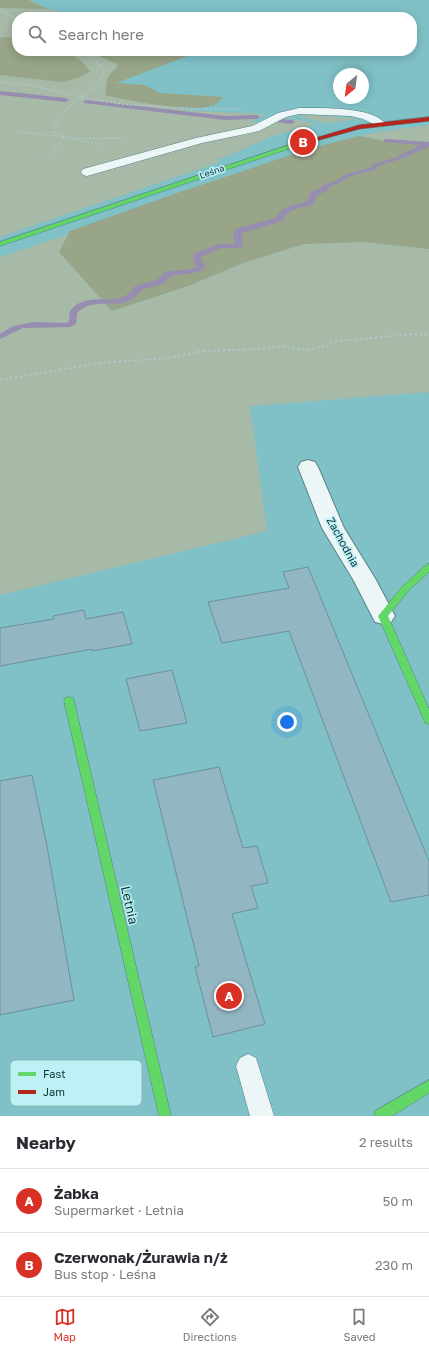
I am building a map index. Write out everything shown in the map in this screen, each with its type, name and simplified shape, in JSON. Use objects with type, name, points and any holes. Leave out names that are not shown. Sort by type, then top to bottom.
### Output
[{"type":"street","name":"Leśna","points":[[0,244],[303,142],[359,127],[429,118]]},
{"type":"street","name":"Zachodnia","points":[[308,467],[333,528],[365,580],[383,616],[429,720]]},
{"type":"street","points":[[383,616],[406,588],[429,567]]},
{"type":"street","name":"Letnia","points":[[69,700],[165,1116]]},
{"type":"street","points":[[380,1116],[429,1086]]},
{"type":"lane","points":[[87,172],[200,140],[255,129],[282,115],[299,111],[351,113],[367,117],[380,124]]},
{"type":"lane","points":[[248,1066],[262,1116]]},
{"type":"path","points":[[0,10],[12,16]]},
{"type":"path","points":[[47,155],[50,155],[64,137],[54,132],[54,123],[80,97],[97,84],[104,72],[98,63],[88,56]]},
{"type":"path","points":[[0,82],[34,86],[80,97],[121,104],[174,108],[246,108]]},
{"type":"path","points":[[0,380],[100,363],[168,358],[203,351],[262,349],[281,346],[307,350],[328,346],[330,343],[338,341],[415,334],[429,335]]},
{"type":"green space","points":[[0,0],[28,0],[49,9],[0,8]]},
{"type":"green space","points":[[0,8],[49,9],[60,12],[12,12],[12,56],[99,56],[118,65],[108,77],[105,95],[195,111],[266,114],[251,122],[271,124],[282,118],[286,118],[316,124],[272,136],[228,156],[217,159],[220,162],[0,237]]},
{"type":"green space","points":[[0,38],[12,38],[12,56],[74,56],[79,59],[90,72],[78,78],[63,82],[0,75]]},
{"type":"green space","points":[[99,56],[188,56],[116,83],[145,85],[160,93],[223,97],[214,105],[192,108],[160,105],[105,95],[108,77],[118,65]]},
{"type":"green space","points":[[315,115],[358,119],[327,123],[298,116]]},
{"type":"green space","points":[[429,125],[429,144],[386,141],[359,136],[379,132]]},
{"type":"green space","points":[[359,136],[386,141],[429,144],[429,249],[364,242],[304,244],[243,263],[188,286],[112,311],[59,252],[70,231],[177,193],[315,147]]},
{"type":"green space","points":[[69,234],[59,252],[112,311],[188,286],[243,263],[304,244],[364,242],[429,249],[429,392],[250,406],[267,531],[0,595],[0,257]]},
{"type":"building","points":[[308,567],[429,861],[429,895],[391,902],[289,631],[222,643],[208,602],[289,588],[283,572]]},
{"type":"building","points":[[84,610],[86,619],[123,612],[132,644],[92,651],[92,649],[0,666],[0,628],[54,619],[53,616]]},
{"type":"building","points":[[172,670],[187,723],[140,731],[126,679]]},
{"type":"building","points":[[219,767],[243,848],[257,846],[268,883],[251,886],[258,908],[232,914],[265,1024],[213,1037],[195,967],[199,966],[153,780]]},
{"type":"building","points":[[32,775],[47,846],[74,1000],[0,1015],[0,781]]},
{"type":"waterway","points":[[0,93],[66,100]]},
{"type":"waterway","points":[[86,102],[225,118],[257,117]]},
{"type":"waterway","points":[[278,121],[292,122]]},
{"type":"waterway","points":[[386,141],[428,144]]},
{"type":"waterway","points":[[0,337],[22,326],[42,324],[67,325],[73,322],[73,313],[83,304],[89,302],[113,302],[128,299],[138,288],[160,282],[168,274],[193,271],[200,268],[201,265],[197,260],[197,256],[221,246],[238,246],[239,243],[237,234],[239,231],[279,219],[282,213],[289,208],[310,203],[314,194],[324,189],[325,186],[337,182],[349,175],[373,169],[375,165],[399,158],[429,144]]},
{"type":"traffic: fast","points":[[0,244],[298,144]]},
{"type":"traffic: fast","points":[[429,567],[406,588],[383,616],[429,720]]},
{"type":"traffic: fast","points":[[69,701],[165,1116]]},
{"type":"traffic: fast","points":[[380,1116],[429,1086]]},
{"type":"traffic: jam","points":[[298,144],[359,127],[429,119]]},
{"type":"place","name":"Czerwonak/Żurawia n/ż","points":[[303,142]]},
{"type":"place","name":"Żabka","points":[[229,996]]}]
